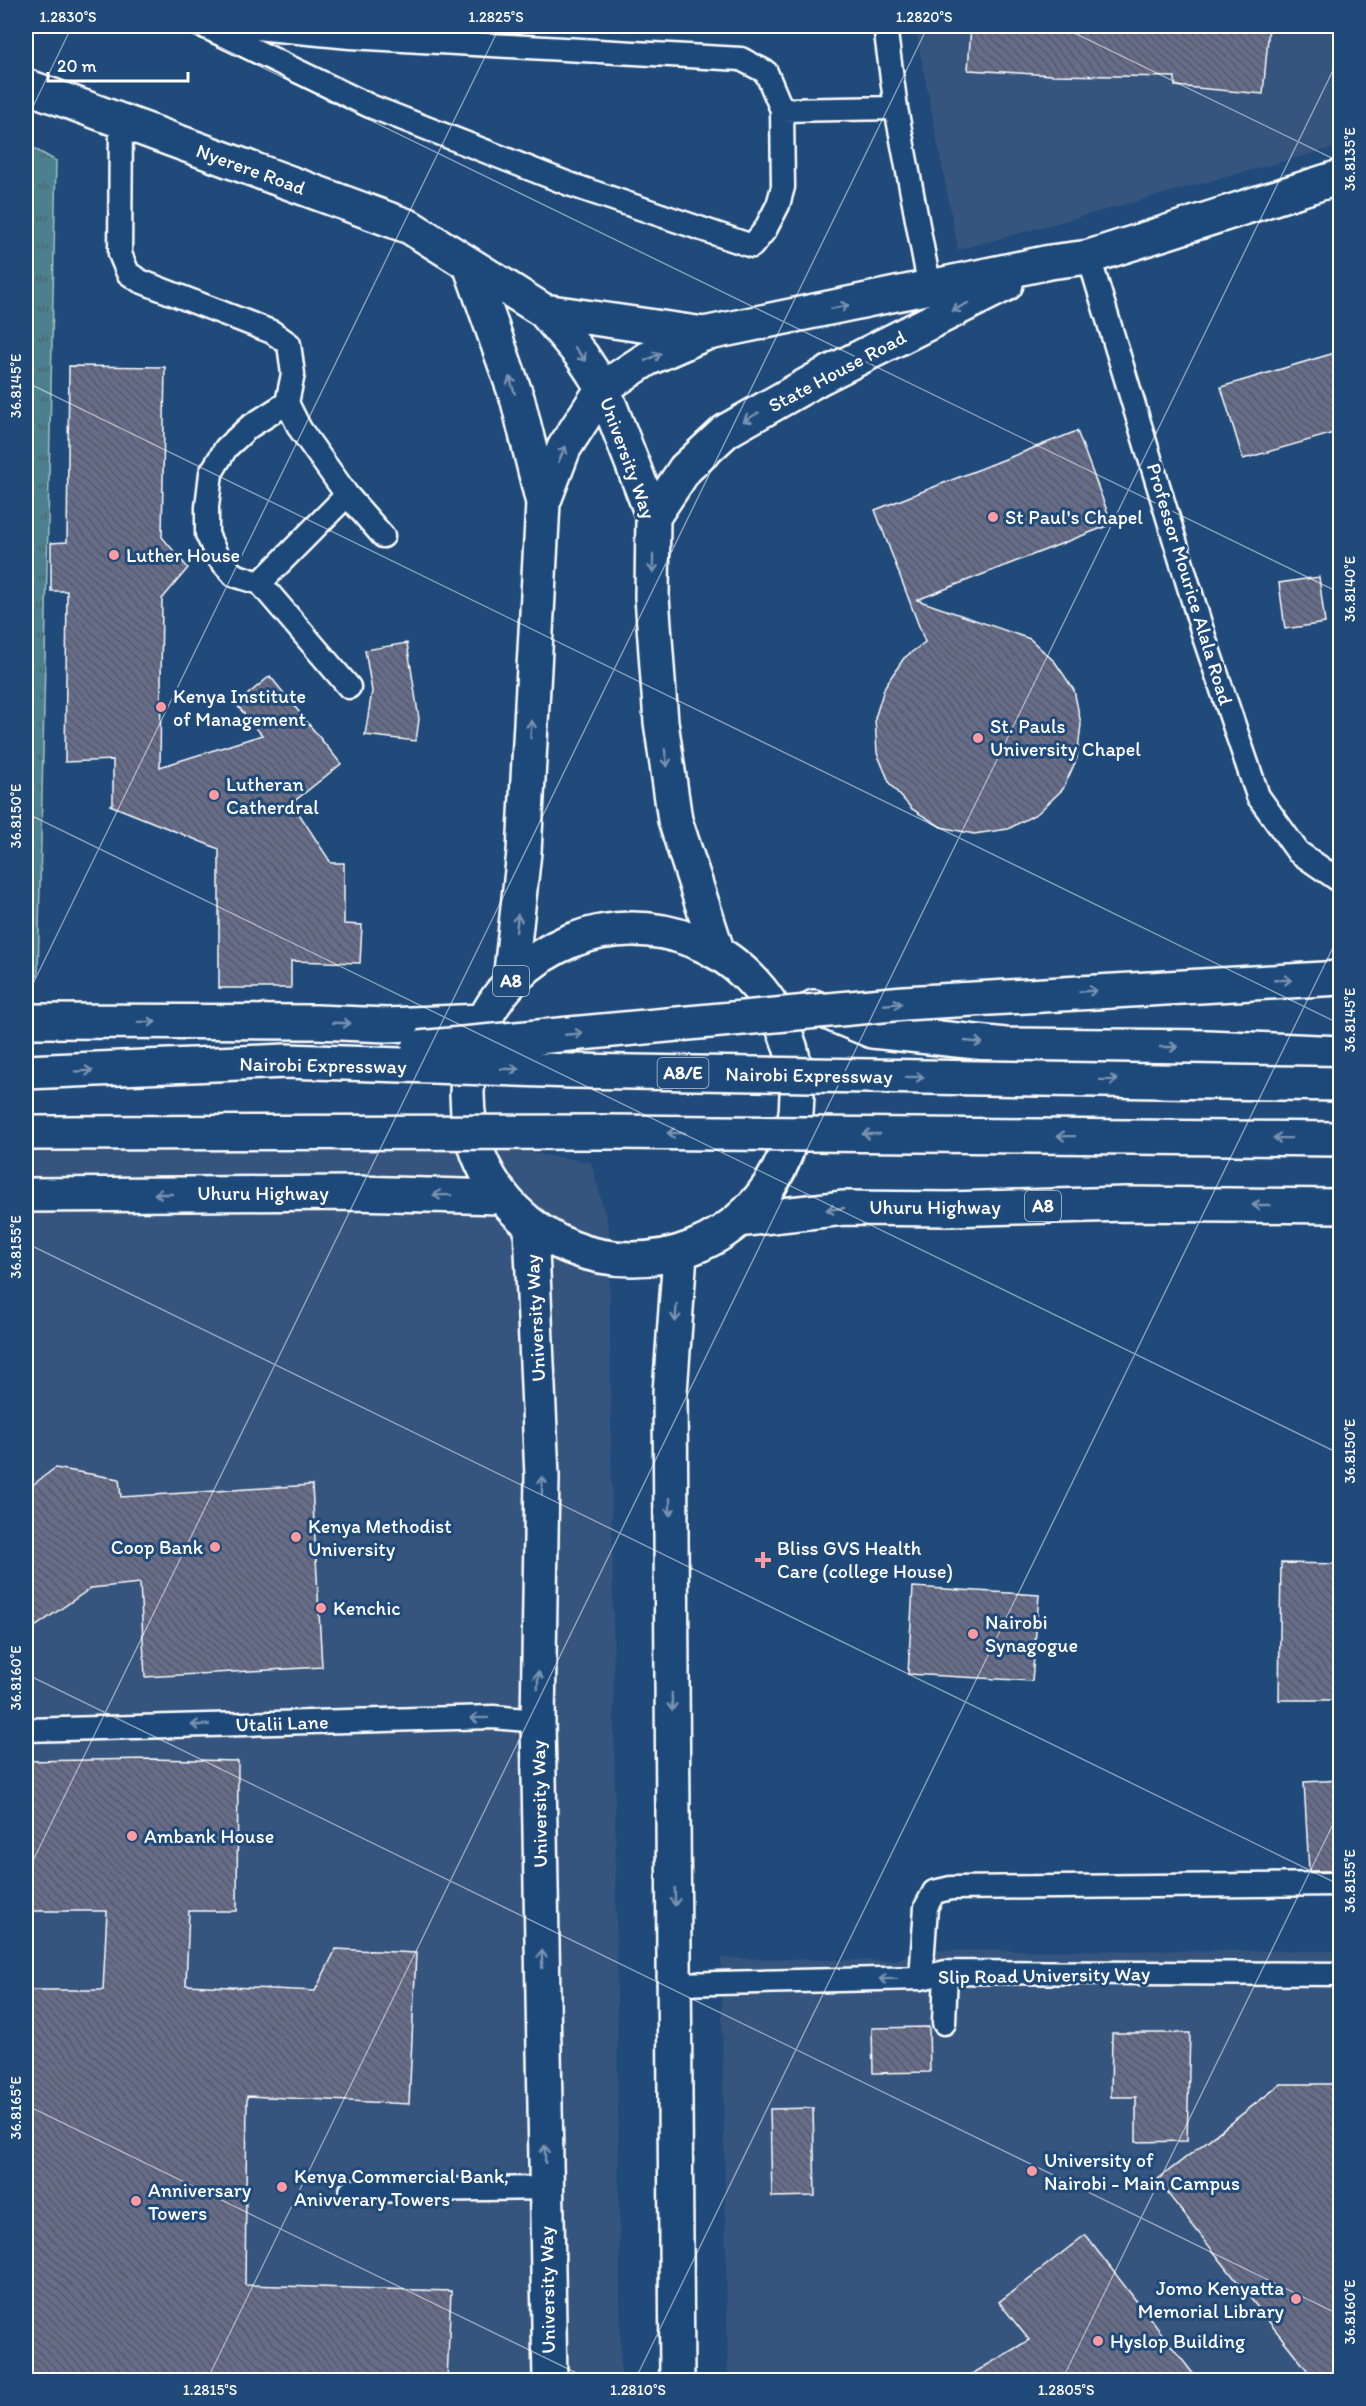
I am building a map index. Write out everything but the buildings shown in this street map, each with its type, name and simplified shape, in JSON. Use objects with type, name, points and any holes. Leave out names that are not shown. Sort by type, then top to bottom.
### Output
[{"type":"main road","name":"Nyerere Road","points":[[26,86],[410,227],[544,311],[582,356],[603,388]]},
{"type":"main road","name":"State House Road","points":[[603,388],[647,359],[704,334],[930,289],[1050,262],[1089,257],[1341,177]]},
{"type":"main road","name":"State House Road","points":[[653,517],[685,469],[726,431],[821,378],[1050,262]]},
{"type":"main road","points":[[470,265],[518,401],[543,503]]},
{"type":"main road","points":[[544,311],[704,334]]},
{"type":"main road","name":"University Way","points":[[603,388],[653,517],[654,620],[661,722],[670,788],[675,820],[717,950]]},
{"type":"main road","name":"University Way","points":[[510,981],[524,852],[543,503],[564,448],[603,388]]},
{"type":"main road","name":"A8","points":[[680,1254],[633,1262],[579,1253],[531,1228],[500,1197],[467,1112],[468,1065],[483,1021],[510,981],[545,952],[586,934],[631,927],[675,932],[717,950],[757,984],[786,1031],[799,1086],[791,1142],[746,1219]]},
{"type":"main road","points":[[286,1061],[904,1003],[1341,978]]},
{"type":"main road","name":"A8","points":[[757,984],[872,1031],[1005,1045],[1208,1047],[1341,1053]]},
{"type":"main road","name":"A8","points":[[26,1021],[304,1022],[387,1025],[483,1021]]},
{"type":"main road","name":"Nairobi Expressway","points":[[26,1072],[286,1061],[583,1072],[1341,1084]]},
{"type":"main road","points":[[26,1134],[598,1132],[1341,1139]]},
{"type":"main road","name":"Uhuru Highway","points":[[26,1195],[356,1193],[500,1197]]},
{"type":"main road","name":"Uhuru Highway","points":[[746,1219],[844,1208],[949,1209],[1126,1204],[1341,1206]]},
{"type":"main road","points":[[677,2380],[676,1984],[670,1392],[680,1254],[728,1231],[746,1219]]},
{"type":"main road","name":"University Way","points":[[531,1228],[542,1476],[538,1721],[550,2380]]},
{"type":"lane","points":[[204,26],[370,106],[569,184],[752,246],[765,230],[778,205],[783,187],[782,110],[766,72],[741,59],[350,37],[234,26]]},
{"type":"lane","points":[[885,26],[896,108],[930,289]]},
{"type":"lane","points":[[782,110],[896,108]]},
{"type":"lane","points":[[121,121],[120,254],[128,273],[140,281],[272,332],[289,344],[293,374],[287,403],[300,429],[347,495],[383,536]]},
{"type":"lane","name":"Professor Mourice Alala Road","points":[[1089,257],[1206,640],[1258,796],[1298,852],[1341,880]]},
{"type":"lane","points":[[287,403],[249,428],[226,448],[212,473],[207,507],[207,534],[217,556],[234,575],[260,583],[349,687]]},
{"type":"lane","points":[[260,583],[347,495]]},
{"type":"lane","name":"Utalii Lane","points":[[26,1730],[493,1718],[538,1721]]},
{"type":"lane","points":[[921,1978],[926,1907],[934,1892],[951,1888],[1341,1884]]},
{"type":"lane","points":[[944,2023],[946,1972]]},
{"type":"lane","name":"Slip Road University Way","points":[[676,1984],[921,1978],[946,1972],[1341,1974]]},
{"type":"lane","points":[[351,2191],[545,2188]]},
{"type":"shaded area","points":[[915,26],[1340,26],[1340,146],[958,250]]},
{"type":"shaded area","points":[[310,1119],[591,1162],[609,1228],[621,2380],[26,2380],[26,1140]]},
{"type":"shaded area","name":"University of Nairobi - Main Campus","points":[[911,1950],[1340,1951],[1340,2380],[728,2380],[721,1958],[894,1961]]},
{"type":"green space","points":[[26,144],[56,161],[38,976],[26,976]]},
{"type":"place","name":"St Paul's Chapel","points":[[993,517]]},
{"type":"place","name":"Luther House","points":[[114,555]]},
{"type":"place","name":"Kenya Institute of Management","points":[[161,707]]},
{"type":"place","name":"St. Pauls University Chapel","points":[[978,738]]},
{"type":"place","name":"Lutheran Catherdral","points":[[214,795]]},
{"type":"place","name":"Kenya Methodist University","points":[[296,1537]]},
{"type":"place","name":"Coop Bank","points":[[215,1547]]},
{"type":"place","name":"Bliss GVS Health Care (college House)","points":[[763,1560]]},
{"type":"place","name":"Kenchic","points":[[321,1608]]},
{"type":"place","name":"Nairobi Synagogue","points":[[973,1634]]},
{"type":"place","name":"Ambank House","points":[[132,1836]]},
{"type":"place","name":"University of Nairobi - Main Campus","points":[[1032,2171]]},
{"type":"place","name":"Kenya Commercial Bank, Anivverary Towers","points":[[282,2187]]},
{"type":"place","name":"Anniversary Towers","points":[[136,2201]]},
{"type":"place","name":"Jomo Kenyatta Memorial Library","points":[[1296,2299]]},
{"type":"place","name":"Hyslop Building","points":[[1098,2341]]}]
